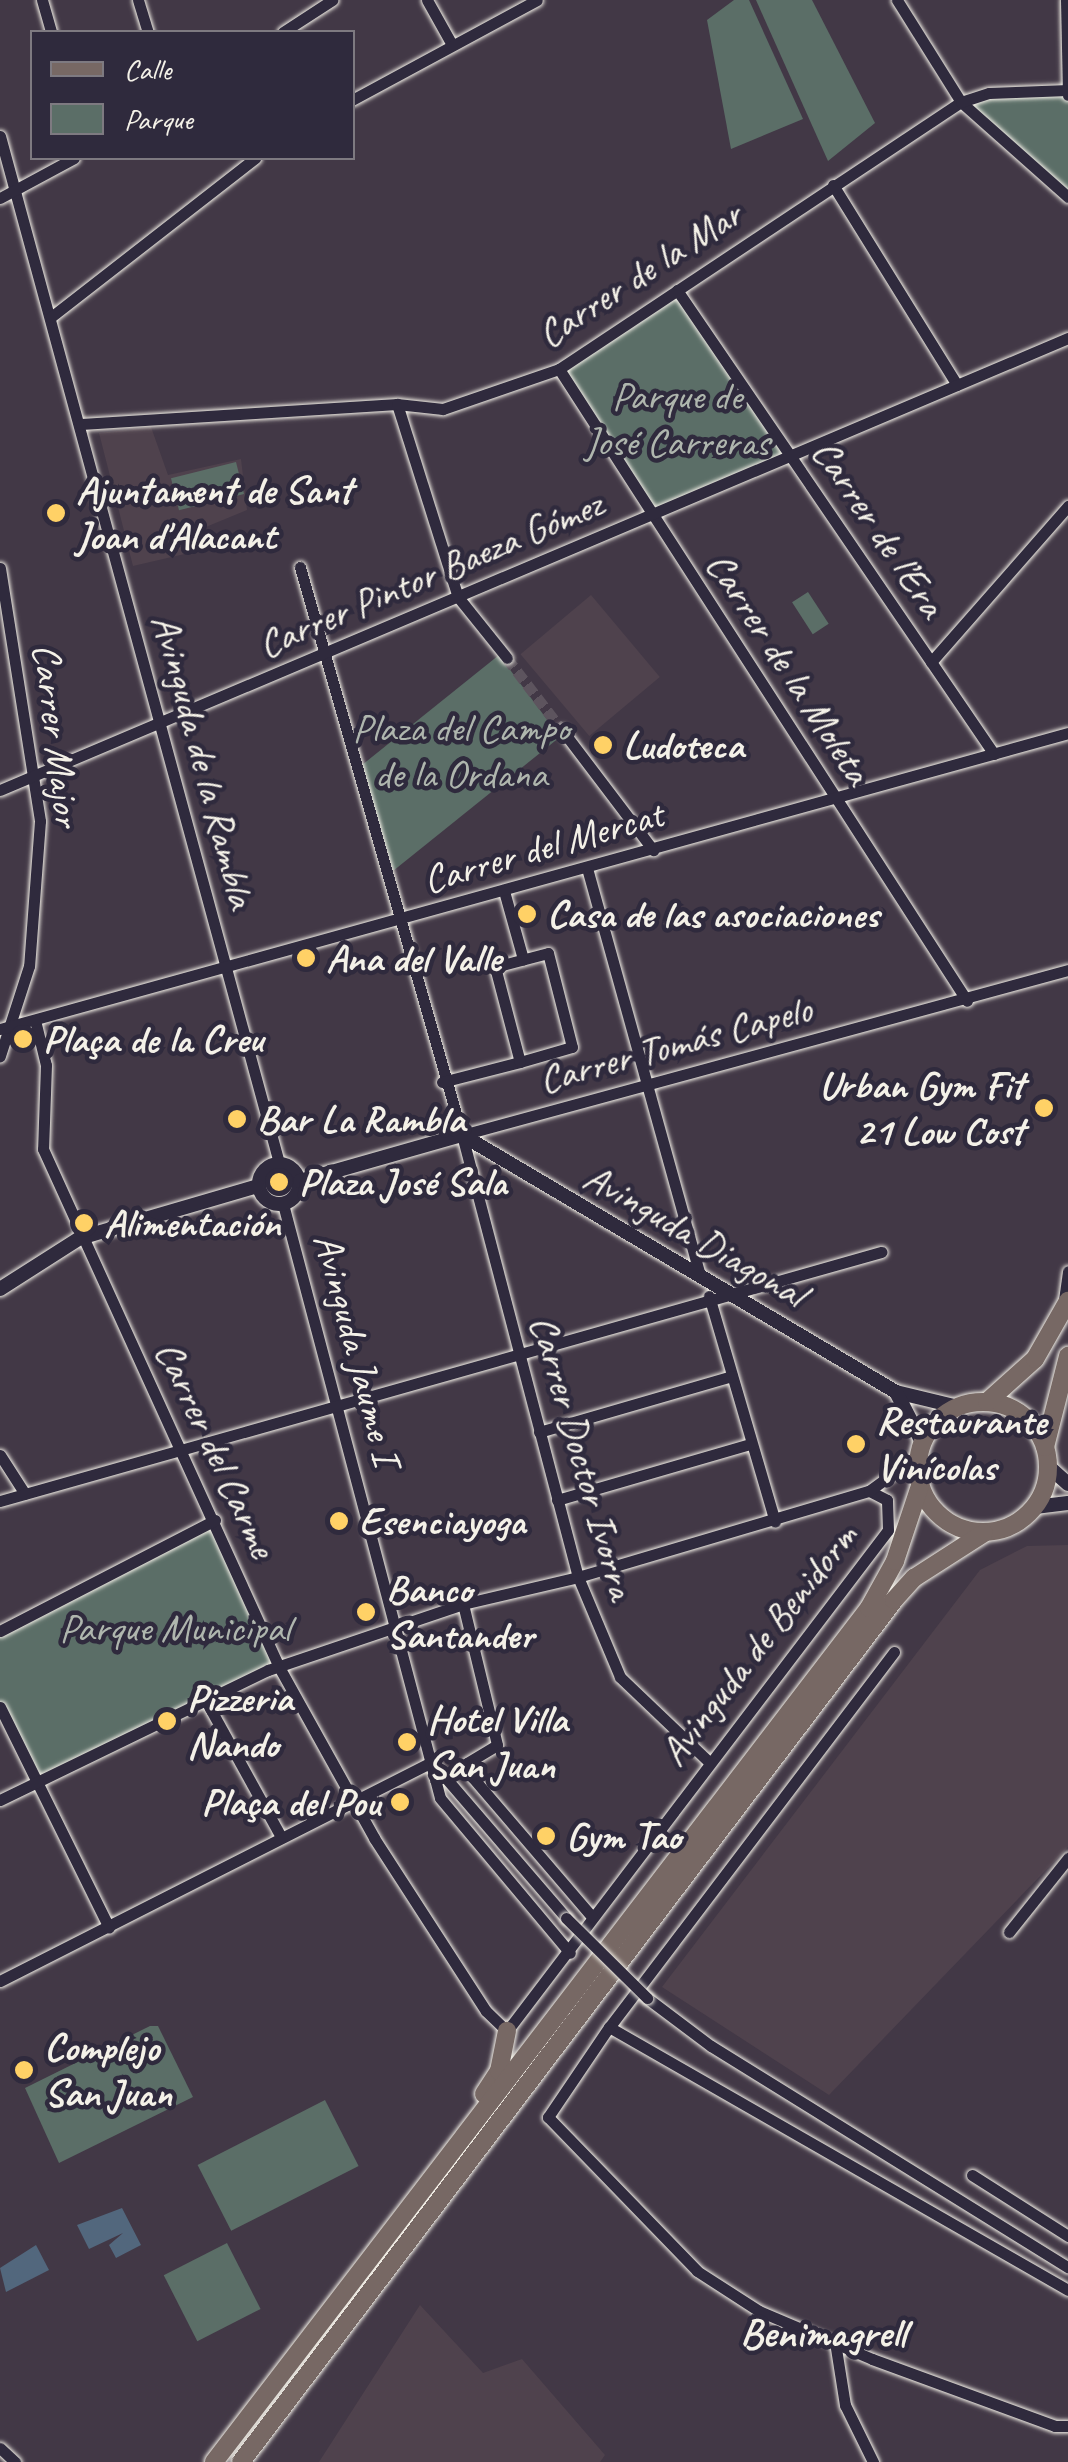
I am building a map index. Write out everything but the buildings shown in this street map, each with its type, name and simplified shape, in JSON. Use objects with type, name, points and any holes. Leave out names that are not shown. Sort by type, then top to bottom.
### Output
[{"type":"main road","points":[[214,2462],[868,1608],[895,1560],[920,1486],[920,1448],[936,1421],[958,1407],[987,1402],[1034,1359],[1065,1309]]},
{"type":"main road","points":[[241,2462],[894,1600],[927,1568],[984,1533],[1012,1526],[1035,1507],[1068,1356]]},
{"type":"main road","points":[[987,1402],[1029,1421],[1047,1457]]},
{"type":"main road","points":[[920,1486],[944,1520],[984,1533]]},
{"type":"main road","points":[[422,2191],[499,2071],[507,2031]]},
{"type":"street","points":[[42,0],[50,30]]},
{"type":"street","points":[[138,0],[147,30]]},
{"type":"street","points":[[286,30],[332,0]]},
{"type":"street","points":[[427,0],[451,42]]},
{"type":"street","points":[[355,98],[451,42],[537,0]]},
{"type":"street","points":[[961,102],[989,93],[1068,92],[1066,0]]},
{"type":"street","points":[[901,1],[961,102],[1068,196]]},
{"type":"street","name":"Carrer de la Mar","points":[[80,424],[397,404],[442,409],[559,370],[961,102]]},
{"type":"street","name":"Avinguda de la Rambla","points":[[0,136],[279,1164]]},
{"type":"street","points":[[0,198],[71,160]]},
{"type":"street","points":[[51,317],[252,160]]},
{"type":"street","points":[[833,185],[958,384]]},
{"type":"street","name":"Carrer de l’Era","points":[[677,290],[994,754]]},
{"type":"street","name":"Carrer Pintor Baeza Gómez","points":[[0,790],[1068,338]]},
{"type":"street","name":"Carrer de la Moleta","points":[[559,370],[967,1000]]},
{"type":"street","points":[[397,404],[458,598],[506,658]]},
{"type":"street","points":[[931,662],[1068,506]]},
{"type":"street","name":"Carrer Doctor Ivorra","points":[[300,566],[442,1082],[462,1135],[578,1577],[620,1677],[708,1761]]},
{"type":"street","name":"Carrer Major","points":[[0,568],[38,773],[40,821],[29,966],[5,1028],[0,1056]]},
{"type":"street","points":[[562,730],[654,850]]},
{"type":"street","name":"Carrer del Mercat","points":[[35,1020],[1068,733]]},
{"type":"street","points":[[587,868],[750,1444],[776,1522]]},
{"type":"street","points":[[504,891],[523,960]]},
{"type":"street","points":[[442,1082],[520,1062],[572,1047],[548,953],[495,967],[520,1062]]},
{"type":"street","name":"Carrer Tomás Capelo","points":[[300,1181],[1068,970]]},
{"type":"street","points":[[5,1028],[35,1020]]},
{"type":"street","name":"Carrer del Carme","points":[[35,1020],[46,1065],[43,1149],[80,1238],[185,1451],[279,1667],[356,1802],[467,1982],[507,2031]]},
{"type":"street","name":"Avinguda Diagonal","points":[[462,1135],[896,1392],[958,1407]]},
{"type":"street","points":[[279,1164],[300,1181],[298,1192],[284,1204],[272,1203],[258,1186],[260,1173],[279,1164]]},
{"type":"street","points":[[0,1290],[80,1238],[258,1186]]},
{"type":"street","name":"Avinguda Jaume I","points":[[284,1204],[341,1405],[440,1798],[568,1957]]},
{"type":"street","points":[[0,1501],[519,1358],[732,1292],[880,1252]]},
{"type":"street","points":[[1065,1309],[1068,1272]]},
{"type":"street","points":[[540,1432],[732,1376]]},
{"type":"street","points":[[0,1800],[279,1667],[463,1604],[578,1577],[776,1522],[869,1491],[920,1448],[896,1392]]},
{"type":"street","points":[[557,1500],[750,1444]]},
{"type":"street","points":[[0,1455],[25,1494]]},
{"type":"street","points":[[1047,1457],[1068,1484]]},
{"type":"street","name":"Avinguda de Benidorm","points":[[507,2031],[568,1957],[592,1917],[708,1761],[888,1530],[887,1500],[869,1491]]},
{"type":"street","points":[[1035,1507],[1068,1502]]},
{"type":"street","points":[[0,1631],[214,1520]]},
{"type":"street","points":[[463,1604],[497,1745],[467,1763],[592,1917]]},
{"type":"street","points":[[894,1652],[609,2026],[548,2118],[696,2271],[759,2311],[1054,2426],[1068,2426]]},
{"type":"street","points":[[206,1700],[281,1837]]},
{"type":"street","points":[[0,1707],[110,1928]]},
{"type":"street","points":[[0,1981],[432,1762],[566,1918],[647,1998],[711,2046],[1068,2267]]},
{"type":"street","points":[[1009,1932],[1068,1858]]},
{"type":"street","points":[[609,2026],[1068,2290]]},
{"type":"street","points":[[972,2175],[1068,2236]]},
{"type":"street","points":[[1006,2228],[1020,2206]]},
{"type":"street","points":[[835,2342],[845,2405],[873,2462]]},
{"type":"street","points":[[0,2448],[15,2462]]},
{"type":"shaded area","points":[[151,427],[168,475],[241,459],[247,510],[184,536],[189,553],[133,566],[99,433]]},
{"type":"shaded area","points":[[591,595],[660,677],[589,736],[521,654]]},
{"type":"shaded area","points":[[1068,1545],[1068,1847],[829,2095],[662,1987],[980,1570],[1027,1546]]},
{"type":"shaded area","points":[[420,2305],[483,2373],[522,2359],[605,2455],[600,2462],[319,2462]]},
{"type":"green space","points":[[734,0],[749,0],[803,119],[731,149],[707,20]]},
{"type":"green space","points":[[756,0],[812,0],[875,123],[828,161]]},
{"type":"green space","points":[[1068,90],[1068,197],[961,102],[989,93]]},
{"type":"green space","name":"Parque de José Carreras","points":[[677,290],[791,456],[650,515],[559,369]]},
{"type":"green space","points":[[236,462],[244,494],[179,510],[171,478]]},
{"type":"green space","points":[[808,592],[829,624],[813,634],[792,602]]},
{"type":"green space","name":"Plaza del Campo de la Ordana","points":[[499,655],[560,737],[393,871],[362,765]]},
{"type":"green space","name":"Parque Municipal","points":[[215,1520],[279,1667],[38,1781],[0,1707],[0,1631]]},
{"type":"green space","points":[[150,2026],[158,2026],[193,2097],[59,2163],[25,2088]]},
{"type":"green space","points":[[325,2100],[359,2166],[231,2231],[198,2165]]},
{"type":"green space","points":[[227,2243],[261,2309],[197,2341],[164,2275]]},
{"type":"water","points":[[122,2208],[141,2245],[116,2258],[109,2245],[123,2233],[89,2249],[77,2225]]},
{"type":"water","points":[[36,2245],[49,2270],[6,2292],[0,2268]]},
{"type":"tunnel","points":[[507,658],[562,730]]},
{"type":"place","name":"Ajuntament de Sant Joan d'Alacant","points":[[56,513]]},
{"type":"place","name":"Ludoteca","points":[[603,745]]},
{"type":"place","name":"Casa de las asociaciones","points":[[527,914]]},
{"type":"place","name":"Ana del Valle","points":[[306,958]]},
{"type":"place","name":"Plaça de la Creu","points":[[23,1039]]},
{"type":"place","name":"Urban Gym Fit 21 Low Cost","points":[[1044,1108]]},
{"type":"place","name":"Bar La Rambla","points":[[237,1119]]},
{"type":"place","name":"Plaza José Sala","points":[[279,1182]]},
{"type":"place","name":"Alimentación","points":[[84,1223]]},
{"type":"place","name":"Restaurante Vinícolas","points":[[856,1444]]},
{"type":"place","name":"Esenciayoga","points":[[339,1521]]},
{"type":"place","name":"Banco Santander","points":[[366,1612]]},
{"type":"place","name":"Pizzeria Nando","points":[[167,1721]]},
{"type":"place","name":"Hotel Villa San Juan","points":[[407,1742]]},
{"type":"place","name":"Plaça del Pou","points":[[400,1802]]},
{"type":"place","name":"Gym Tao","points":[[546,1836]]},
{"type":"place","name":"Complejo San Juan","points":[[24,2070]]},
{"type":"district","name":"Benimagrell","points":[[823,2334]]}]
